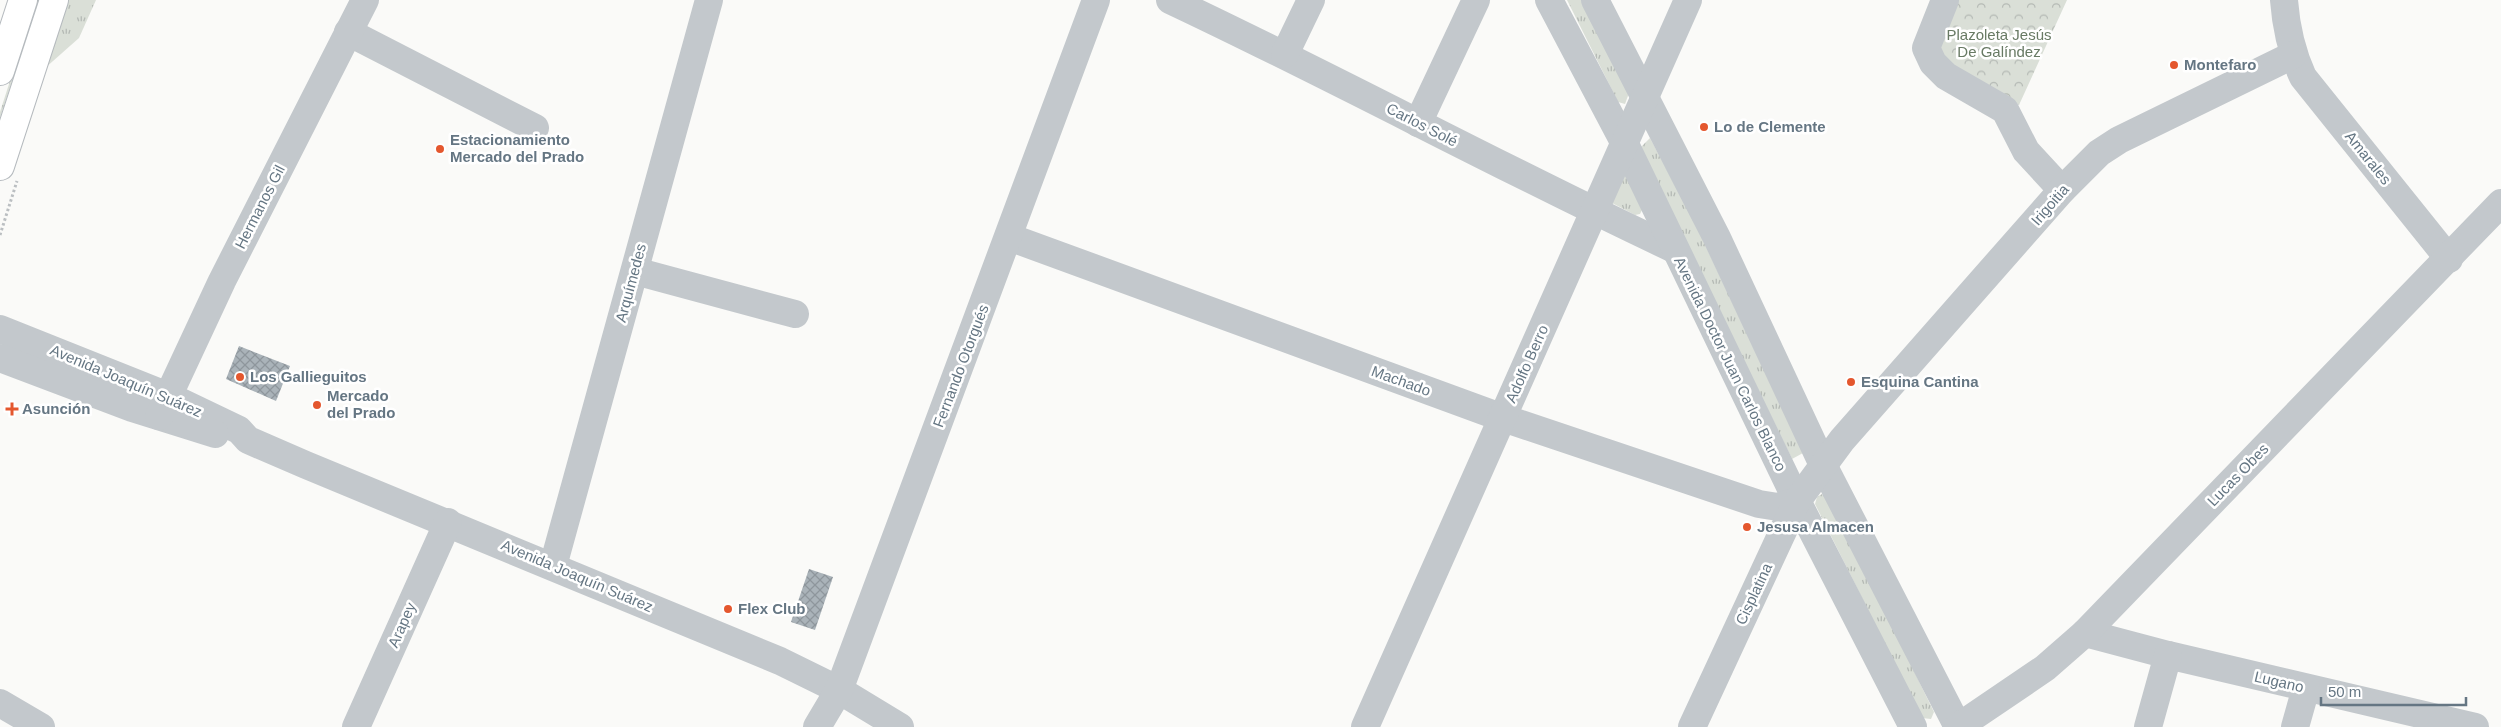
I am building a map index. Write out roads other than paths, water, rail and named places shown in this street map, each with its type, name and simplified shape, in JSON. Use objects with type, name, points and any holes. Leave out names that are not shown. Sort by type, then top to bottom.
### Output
[{"type":"main road","points":[[0,71],[23,0]]},
{"type":"main road","points":[[0,166],[54,0]]},
{"type":"street","name":"Hermanos Gil","points":[[164,406],[222,281],[365,0]]},
{"type":"street","name":"Arquímedes","points":[[553,566],[709,0]]},
{"type":"street","name":"Fernando Otorgués","points":[[817,727],[839,690],[1096,0]]},
{"type":"street","name":"Carlos Solé","points":[[1170,0],[1285,54],[1594,212],[1674,249]]},
{"type":"street","points":[[1285,54],[1310,0]]},
{"type":"street","points":[[1418,123],[1476,0]]},
{"type":"street","name":"Avenida Doctor Juan Carlos Blanco","points":[[1549,0],[1625,144],[1797,501],[1913,727]]},
{"type":"street","points":[[1595,0],[1717,238],[1823,465],[1958,727]]},
{"type":"street","name":"Adolfo Berro","points":[[1365,727],[1688,0]]},
{"type":"street","points":[[1945,0],[1926,48],[1933,63],[1946,76],[2005,110],[2026,151],[2062,190]]},
{"type":"street","points":[[2284,0],[2286,29],[2293,55]]},
{"type":"street","points":[[348,32],[535,128]]},
{"type":"street","name":"Irigoitia","points":[[1823,465],[1842,440],[2062,190],[2099,153],[2119,140],[2293,55]]},
{"type":"street","name":"Amarales","points":[[2293,55],[2303,77],[2448,259]]},
{"type":"street","name":"Lucas Obes","points":[[1958,727],[2045,668],[2085,633],[2501,203]]},
{"type":"street","name":"Machado","points":[[1009,237],[1503,418],[1759,504],[1778,508],[1797,501]]},
{"type":"street","points":[[635,271],[795,314]]},
{"type":"street","name":"Avenida Joaquín Suárez","points":[[0,329],[164,406]]},
{"type":"street","name":"Avenida Joaquín Suárez","points":[[0,358],[164,406],[238,430],[248,440],[780,661],[839,690],[900,727]]},
{"type":"street","name":"Cisplatina","points":[[1692,727],[1797,501],[1823,465]]},
{"type":"street","name":"Arapey","points":[[356,727],[448,522]]},
{"type":"street","name":"Lugano","points":[[2085,633],[2168,655],[2475,727]]},
{"type":"street","points":[[2148,727],[2168,655]]},
{"type":"street","points":[[2295,727],[2306,688]]},
{"type":"street","points":[[0,702],[41,727]]},
{"type":"place","name":"Montefaro","points":[[2174,65]]},
{"type":"place","name":"Lo de Clemente","points":[[1704,127]]},
{"type":"place","name":"Estacionamiento Mercado del Prado","points":[[440,149]]},
{"type":"place","name":"Los Gallieguitos","points":[[240,377]]},
{"type":"place","name":"Esquina Cantina","points":[[1851,382]]},
{"type":"place","name":"Mercado del Prado","points":[[317,405]]},
{"type":"place","name":"Asunción","points":[[12,409]]},
{"type":"place","name":"Jesusa Almacen","points":[[1747,527]]},
{"type":"place","name":"Flex Club","points":[[728,609]]},
{"type":"park label","name":"Plazoleta Jesús De Galíndez","points":[[1999,44]]}]
